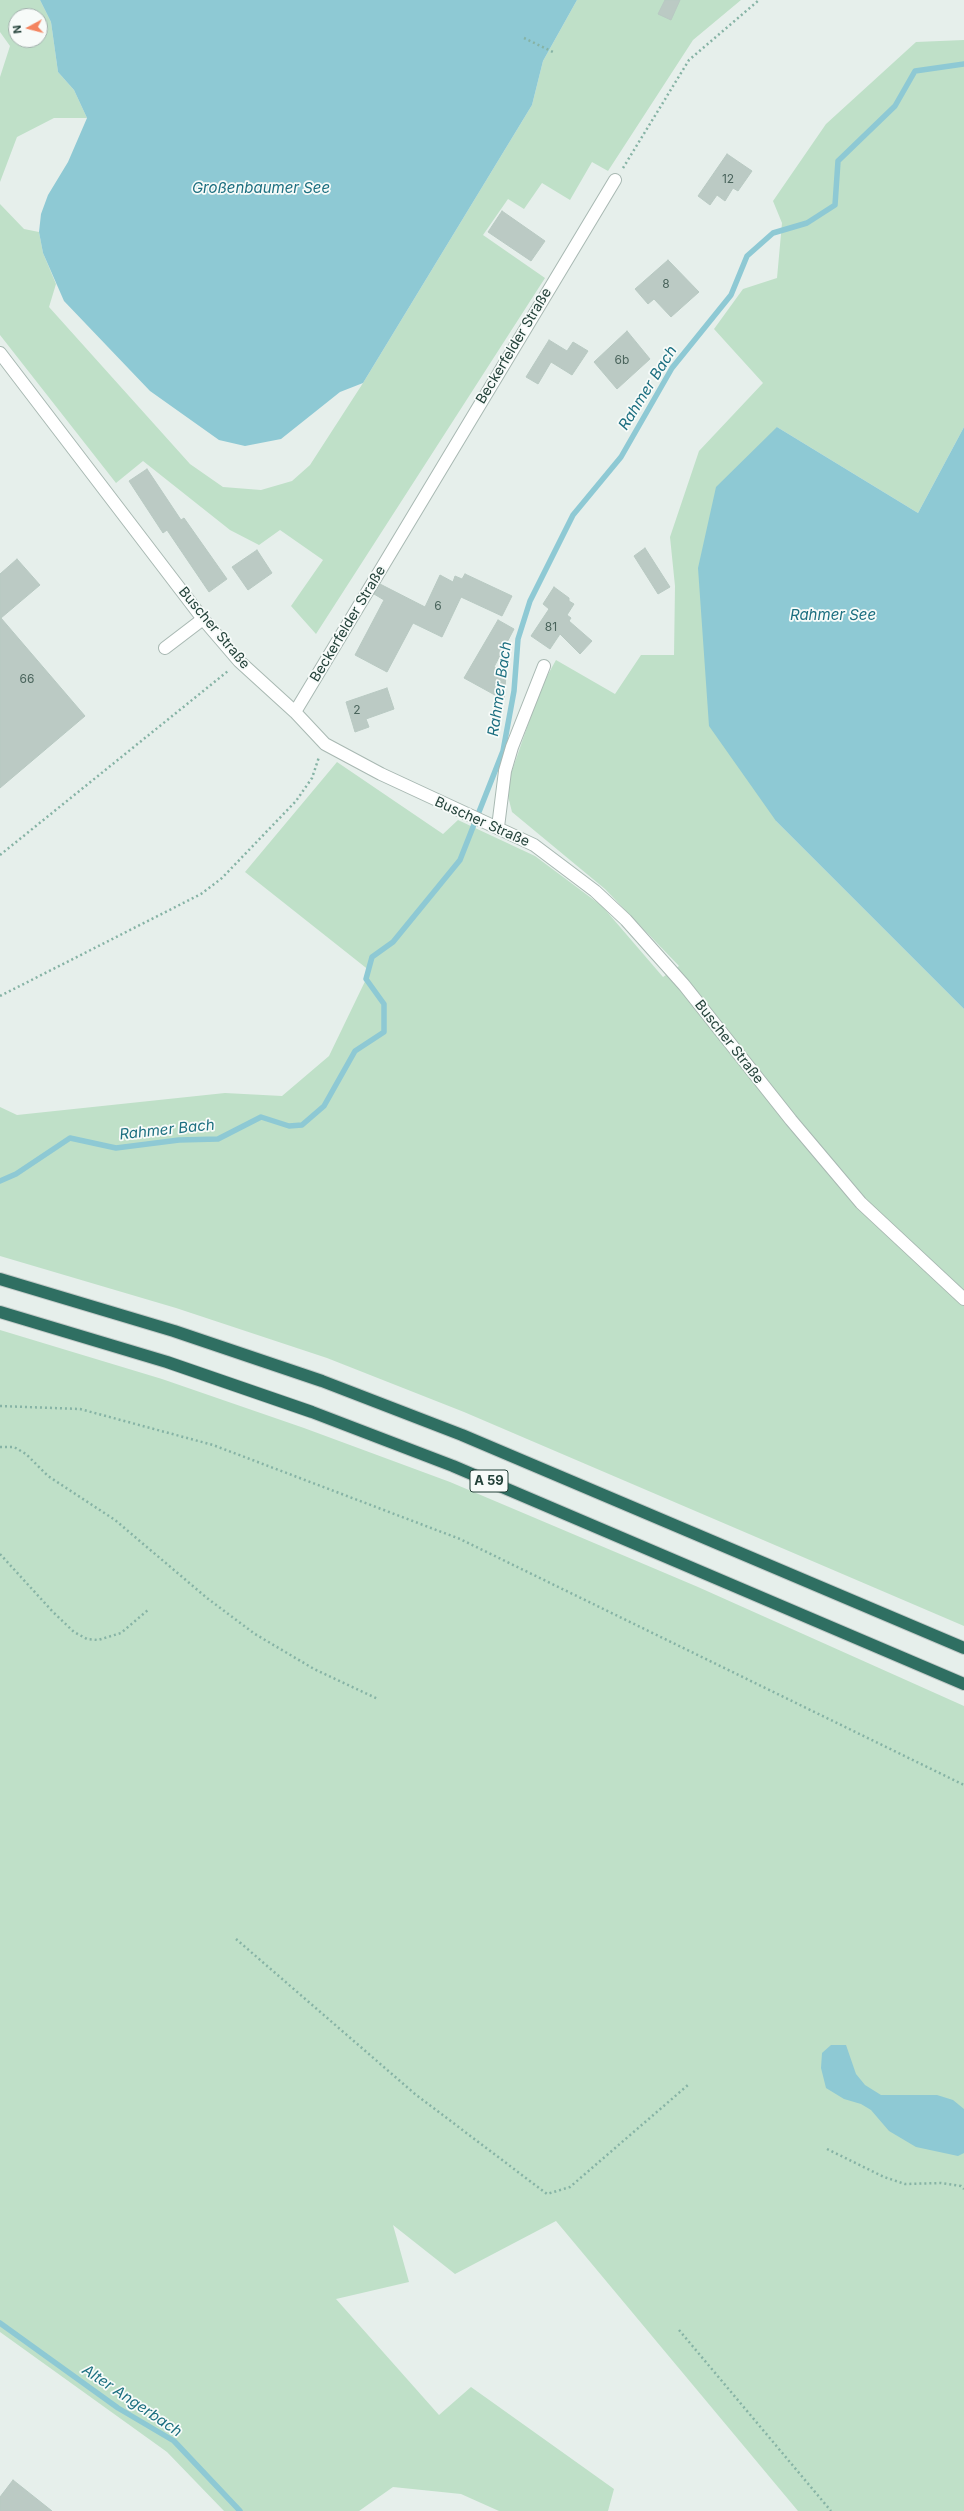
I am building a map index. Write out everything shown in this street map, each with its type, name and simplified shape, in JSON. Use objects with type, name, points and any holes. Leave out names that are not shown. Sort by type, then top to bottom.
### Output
[{"type":"highway","name":"A 59","points":[[0,1279],[174,1331],[322,1381],[462,1435],[964,1648]]},
{"type":"highway","name":"A 59","points":[[0,1312],[167,1362],[312,1412],[453,1466],[964,1684]]},
{"type":"street","name":"Beckerfelder Straße","points":[[295,712],[615,180]]},
{"type":"street","name":"Buscher Straße","points":[[0,353],[203,618],[239,662],[295,712],[325,744],[381,774],[468,816],[498,827],[534,845],[595,892],[626,920],[684,985],[791,1120],[860,1203],[964,1299]]},
{"type":"street","points":[[165,648],[203,618]]},
{"type":"street","points":[[498,827],[505,771],[512,747],[544,666]]},
{"type":"path","points":[[615,180],[690,60],[759,0]]},
{"type":"path","points":[[524,38],[553,52]]},
{"type":"path","points":[[0,855],[239,662]]},
{"type":"path","points":[[0,996],[200,894],[222,878],[296,801],[312,778],[320,750],[325,744]]},
{"type":"path","points":[[0,1406],[80,1409],[213,1445],[460,1539],[964,1785]]},
{"type":"path","points":[[0,1447],[14,1447],[26,1454],[48,1476],[115,1520],[207,1598],[255,1634],[314,1669],[378,1699]]},
{"type":"path","points":[[0,1554],[53,1612],[74,1632],[88,1639],[98,1640],[120,1633],[148,1610]]},
{"type":"path","points":[[236,1940],[415,2094],[547,2194],[570,2187],[688,2085]]},
{"type":"path","points":[[826,2149],[884,2177],[905,2184],[942,2183],[961,2186],[964,2190]]},
{"type":"path","points":[[679,2330],[831,2511]]},
{"type":"green space","points":[[0,0],[40,0],[44,8],[8,8],[8,43],[0,32]]},
{"type":"green space","points":[[577,0],[741,0],[693,40],[608,171],[592,162],[570,200],[542,183],[524,209],[508,199],[483,235],[545,278],[316,634],[291,606],[323,560],[280,530],[259,545],[230,530],[143,461],[116,483],[0,335],[0,204],[24,229],[39,232],[43,253],[56,284],[49,307],[190,464],[223,487],[261,490],[292,481],[310,465],[363,383],[532,105],[543,61]]},
{"type":"green space","points":[[48,16],[51,22],[58,72],[74,90],[87,118],[54,118],[17,137],[0,182],[0,77],[9,48],[48,48]]},
{"type":"green space","points":[[964,40],[964,427],[918,513],[777,427],[776,821],[964,1009],[964,1626],[464,1412],[327,1358],[176,1308],[0,1256],[0,1107],[17,1115],[225,1093],[282,1096],[329,1056],[370,971],[245,872],[337,762],[443,834],[458,820],[535,856],[602,906],[663,977],[679,966],[605,889],[512,812],[506,788],[541,687],[556,660],[615,694],[641,655],[674,655],[675,586],[670,537],[699,451],[763,383],[714,329],[743,289],[777,278],[782,223],[773,201],[826,124],[916,42]]},
{"type":"green space","points":[[0,1330],[162,1379],[304,1428],[450,1482],[698,1587],[964,1706],[964,2511],[798,2511],[556,2221],[455,2274],[393,2225],[409,2282],[336,2299],[439,2415],[471,2387],[614,2489],[608,2511],[499,2511],[461,2494],[393,2487],[359,2511],[224,2511],[167,2452],[0,2332]]},
{"type":"water","name":"Großenbaumer See","points":[[40,0],[577,0],[543,61],[532,105],[363,383],[340,392],[281,439],[245,446],[219,440],[150,391],[64,301],[43,253],[39,232],[41,214],[48,195],[68,162],[87,118],[74,90],[58,72],[51,22],[48,16],[48,8],[44,8]]},
{"type":"water","name":"Rahmer See","points":[[777,427],[918,513],[964,427],[964,1009],[776,821],[709,726],[698,568],[716,487]]},
{"type":"water","points":[[831,2045],[846,2045],[856,2074],[865,2085],[881,2095],[937,2095],[953,2100],[964,2109],[964,2153],[958,2156],[916,2147],[889,2131],[871,2110],[861,2104],[844,2099],[826,2088],[821,2068],[822,2053]]},
{"type":"building","points":[[665,0],[680,0],[671,20],[658,14]]},
{"type":"building","points":[[727,154],[752,171],[738,191],[733,188],[725,201],[717,195],[710,205],[698,196]]},
{"type":"building","points":[[502,211],[545,241],[531,261],[488,232]]},
{"type":"building","points":[[668,260],[699,292],[671,317],[654,299],[648,304],[635,289]]},
{"type":"building","points":[[627,331],[650,359],[617,389],[594,362]]},
{"type":"building","points":[[549,340],[567,351],[573,342],[588,351],[572,375],[551,362],[538,384],[526,377]]},
{"type":"building","points":[[147,469],[181,520],[184,518],[227,579],[209,592],[167,530],[163,533],[129,481]]},
{"type":"building","points":[[645,548],[670,587],[658,594],[634,556]]},
{"type":"building","points":[[257,550],[272,573],[248,590],[232,567]]},
{"type":"building","points":[[17,559],[40,585],[1,618],[85,716],[0,788],[0,574]]},
{"type":"building","points":[[465,574],[512,596],[502,616],[461,597],[442,637],[413,623],[387,672],[355,655],[384,600],[374,594],[380,584],[425,607],[440,575],[453,582],[455,576],[462,579]]},
{"type":"building","points":[[554,587],[569,598],[569,601],[574,604],[567,615],[571,618],[569,621],[592,641],[580,654],[560,634],[550,649],[531,636],[549,609],[543,604]]},
{"type":"building","points":[[498,620],[514,629],[494,667],[506,675],[504,700],[464,678]]},
{"type":"building","points":[[387,688],[394,709],[366,719],[369,727],[355,732],[346,702]]},
{"type":"building","points":[[13,2480],[52,2511],[0,2511],[0,2497]]},
{"type":"waterway","name":"Rahmer Bach","points":[[0,1181],[16,1174],[70,1138],[116,1148],[179,1140],[218,1139],[261,1117],[289,1126],[302,1125],[324,1106],[355,1051],[384,1032],[384,1004],[366,979],[372,957],[393,942],[460,860],[503,751],[514,691],[518,639],[530,601],[573,515],[621,457],[672,368],[731,295],[747,256],[773,233],[807,223],[835,205],[838,161],[895,106],[915,71],[964,64]]},
{"type":"waterway","name":"Alter Angerbach","points":[[0,2323],[118,2408],[174,2441],[240,2511]]}]
